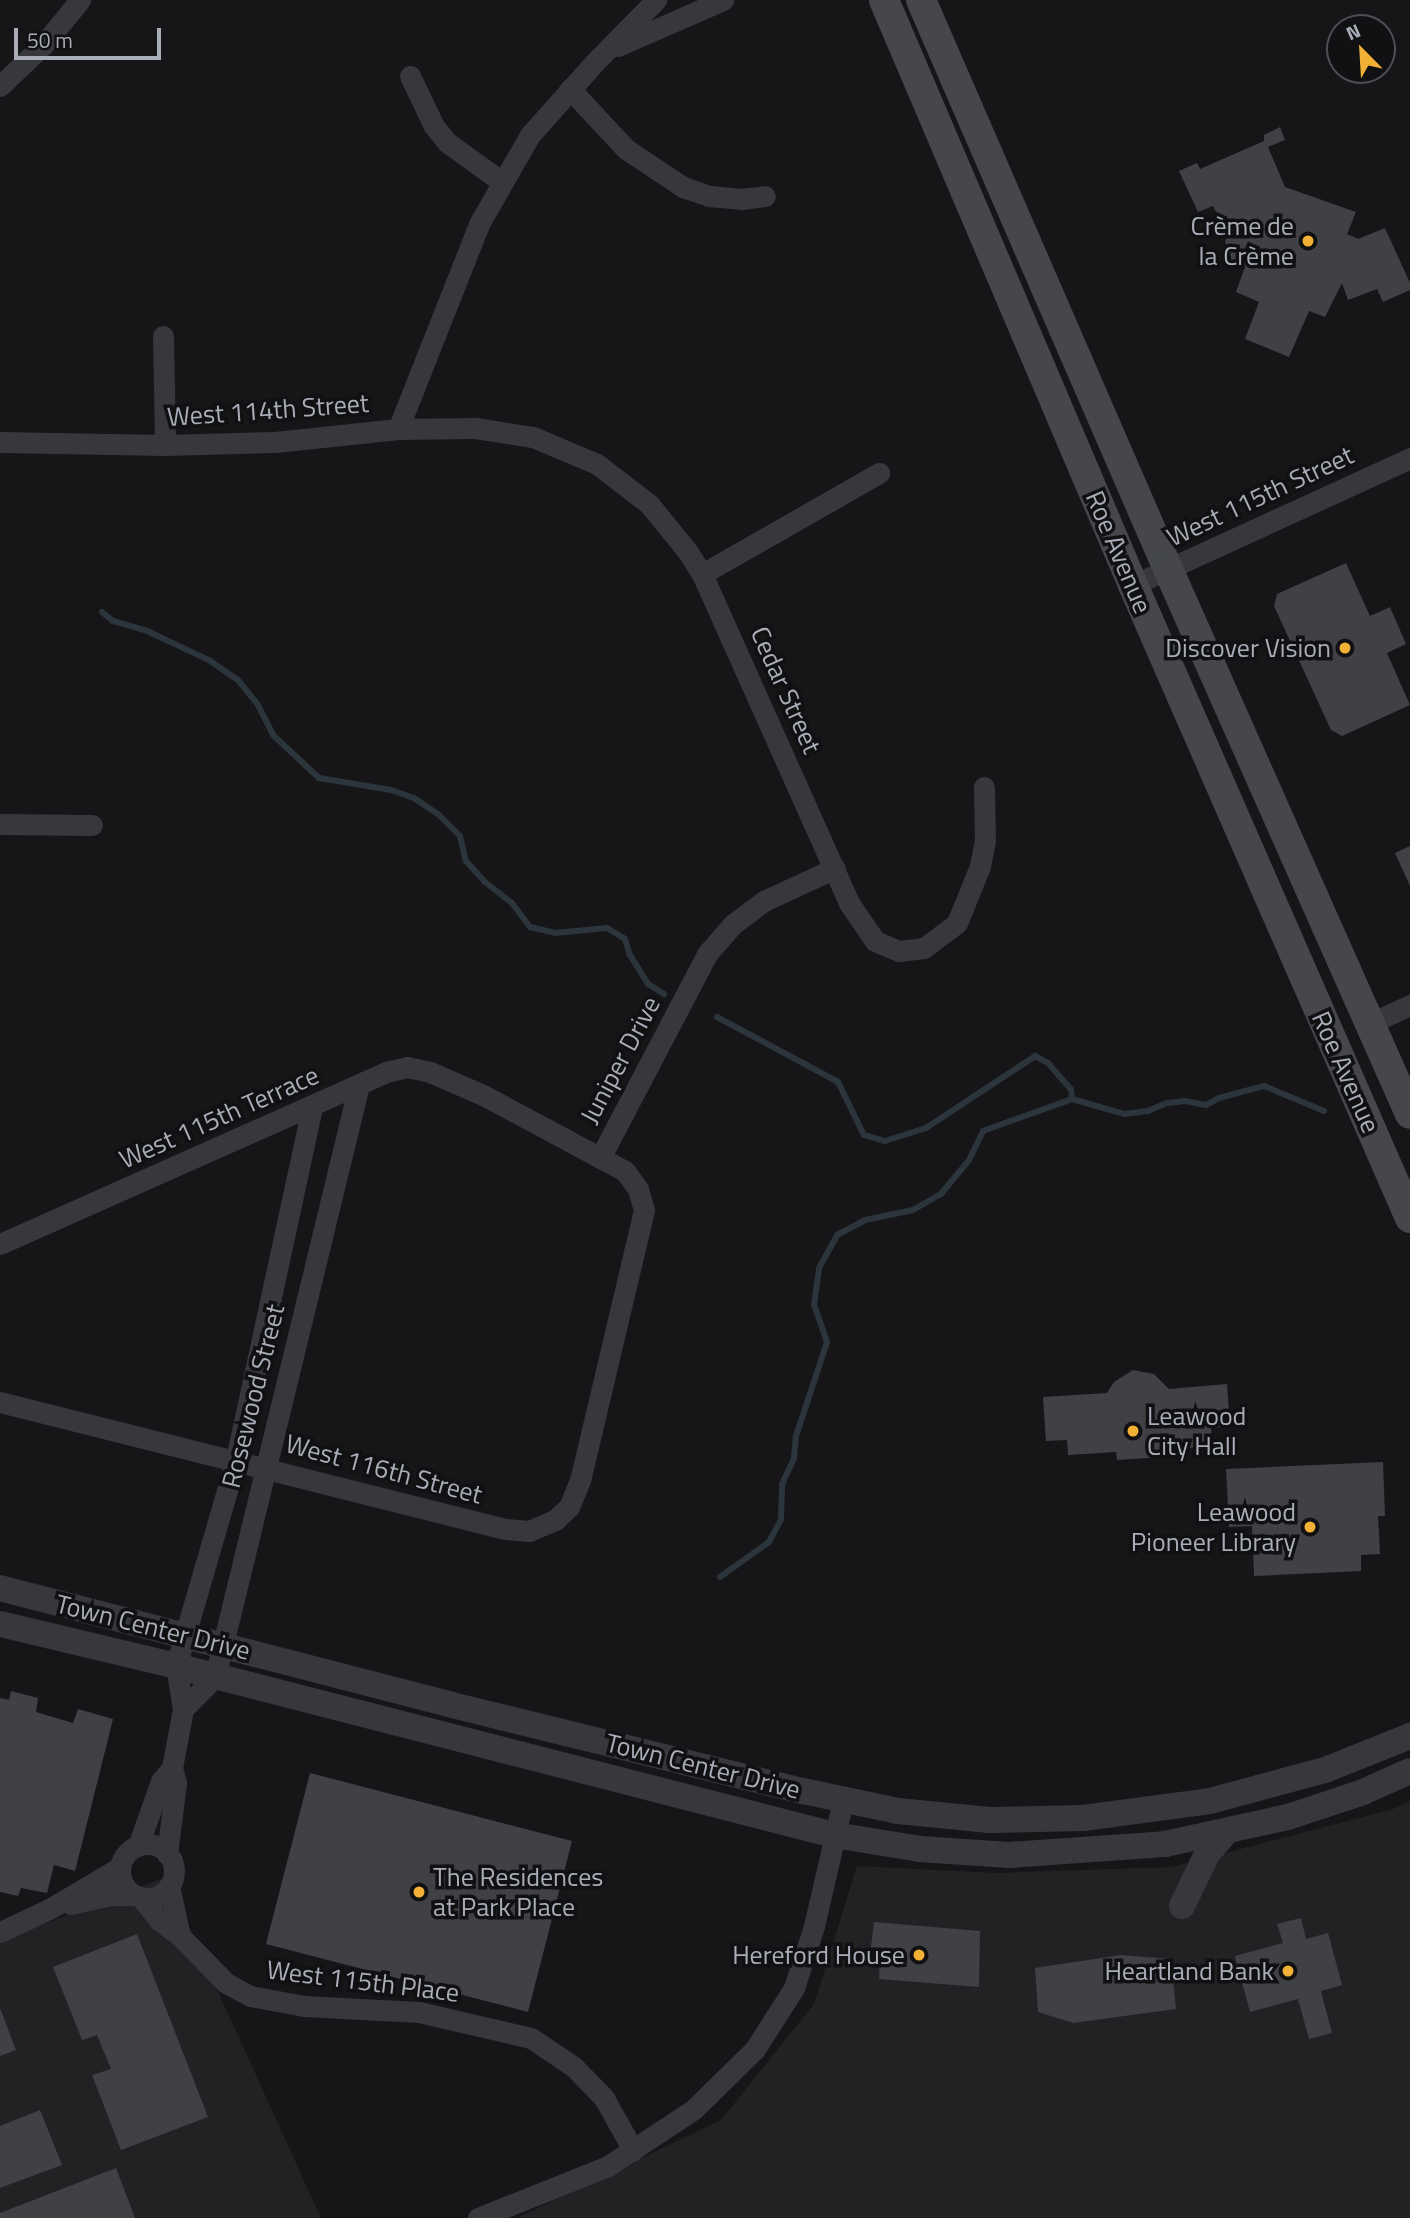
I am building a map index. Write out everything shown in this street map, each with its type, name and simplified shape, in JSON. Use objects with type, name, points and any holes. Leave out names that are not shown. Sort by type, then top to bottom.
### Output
[{"type":"main road","name":"Roe Avenue","points":[[884,0],[1133,585],[1410,1218]]},
{"type":"main road","name":"Roe Avenue","points":[[921,0],[1168,569],[1410,1114]]},
{"type":"main road","points":[[1303,974],[1350,1015],[1371,1023]]},
{"type":"street","points":[[0,86],[44,44],[80,0]]},
{"type":"street","name":"West 114th Street","points":[[0,442],[165,445],[275,442],[398,429],[464,260],[502,182],[530,135],[570,89],[656,0]]},
{"type":"street","name":"West 114th Street","points":[[609,49],[720,1]]},
{"type":"street","points":[[410,76],[434,126],[448,143],[502,182]]},
{"type":"street","points":[[570,89],[626,149],[683,187],[709,195],[741,199],[765,195]]},
{"type":"street","points":[[163,336],[165,445]]},
{"type":"street","name":"Cedar Street","points":[[398,429],[498,430],[556,445],[597,464],[649,504],[674,533],[702,574],[849,903],[875,941],[899,951],[924,948],[957,923],[980,866],[986,831],[984,787]]},
{"type":"street","name":"West 115th Street","points":[[1133,585],[1410,458]]},
{"type":"street","points":[[702,574],[879,472]]},
{"type":"street","points":[[0,824],[92,825]]},
{"type":"street","name":"Juniper Drive","points":[[549,1523],[569,1507],[580,1480],[644,1210],[638,1189],[625,1171],[600,1158],[708,954],[732,925],[764,901],[835,869]]},
{"type":"street","points":[[1371,1023],[1410,1005]]},
{"type":"street","name":"West 115th Terrace","points":[[0,1244],[386,1072],[407,1067],[430,1072],[462,1086],[600,1158]]},
{"type":"street","name":"Rosewood Street","points":[[215,1677],[359,1085]]},
{"type":"street","name":"Rosewood Street","points":[[167,1854],[176,1783],[172,1768],[183,1709],[176,1666],[236,1460],[312,1107]]},
{"type":"street","points":[[285,1233],[320,1242]]},
{"type":"street","points":[[263,1335],[295,1340]]},
{"type":"street","name":"West 116th Street","points":[[0,1402],[505,1529],[529,1531],[549,1523]]},
{"type":"street","name":"Town Center Drive","points":[[0,1588],[452,1705],[898,1811],[990,1820],[1096,1817],[1210,1801],[1325,1770],[1410,1736]]},
{"type":"street","name":"Town Center Drive","points":[[0,1624],[176,1666],[834,1835],[920,1849],[1009,1855],[1165,1844],[1288,1817],[1363,1792],[1410,1771]]},
{"type":"street","points":[[183,1709],[215,1677]]},
{"type":"street","name":"Rosewood Street","points":[[138,1846],[161,1781],[172,1768]]},
{"type":"street","points":[[478,2218],[608,2166],[694,2109],[755,2049],[794,1988],[814,1926],[843,1800]]},
{"type":"street","points":[[1182,1906],[1207,1854],[1226,1832]]},
{"type":"street","points":[[0,1932],[51,1908],[120,1867],[126,1854],[138,1846],[156,1846],[167,1854],[173,1866],[169,1886],[180,1936]]},
{"type":"street","points":[[120,1867],[123,1884],[139,1896]]},
{"type":"street","points":[[51,1908],[111,1895],[157,1896],[169,1886]]},
{"type":"street","name":"West 115th Place","points":[[139,1896],[159,1920],[180,1936],[226,1983],[250,1996],[304,2006],[418,2012],[531,2038],[574,2067],[604,2098],[633,2150]]},
{"type":"shaded area","points":[[1410,1801],[1410,2218],[517,2218],[721,2120],[814,2004],[857,1866],[995,1873],[1172,1867],[1393,1809]]},
{"type":"shaded area","points":[[166,1877],[321,2218],[0,2218],[0,1941]]},
{"type":"building","name":"Crème de la Crème","points":[[1280,127],[1285,140],[1268,147],[1285,187],[1356,212],[1347,234],[1358,239],[1385,228],[1410,283],[1410,290],[1383,302],[1377,289],[1348,300],[1342,283],[1325,317],[1309,311],[1289,357],[1245,339],[1259,302],[1236,292],[1245,267],[1232,261],[1225,242],[1230,230],[1226,221],[1221,223],[1213,206],[1198,212],[1179,171],[1197,163],[1200,169],[1264,141],[1264,135]]},
{"type":"building","name":"Discover Vision","points":[[1346,563],[1370,616],[1390,607],[1406,644],[1387,653],[1410,705],[1342,736],[1331,730],[1274,606],[1277,594]]},
{"type":"building","points":[[1410,846],[1410,886],[1395,853]]},
{"type":"building","points":[[1133,1370],[1154,1374],[1169,1389],[1227,1384],[1230,1426],[1211,1428],[1213,1446],[1162,1450],[1163,1457],[1117,1460],[1116,1452],[1068,1455],[1067,1440],[1046,1441],[1043,1397],[1107,1393],[1114,1382]]},
{"type":"building","points":[[1383,1462],[1385,1516],[1378,1516],[1380,1554],[1361,1555],[1361,1571],[1254,1576],[1252,1526],[1229,1527],[1226,1469]]},
{"type":"building","points":[[11,1691],[38,1698],[36,1712],[73,1723],[78,1709],[113,1719],[75,1871],[54,1865],[47,1893],[21,1888],[18,1896],[0,1892],[0,1698],[9,1700]]},
{"type":"building","name":"The Residences at Park Place","points":[[310,1773],[572,1841],[528,2012],[266,1944]]},
{"type":"building","name":"Heartland Bank","points":[[1301,1918],[1306,1939],[1328,1933],[1342,1985],[1321,1991],[1332,2033],[1309,2039],[1298,1999],[1250,2012],[1235,1956],[1283,1943],[1277,1924]]},
{"type":"building","points":[[874,1922],[980,1931],[979,1987],[879,1979],[880,1957],[870,1955]]},
{"type":"building","points":[[137,1934],[208,2117],[121,2150],[92,2075],[111,2069],[97,2035],[82,2040],[53,1967]]},
{"type":"building","points":[[1121,1955],[1171,1959],[1176,2009],[1073,2023],[1038,2012],[1035,1968]]},
{"type":"building","points":[[0,2008],[16,2050],[0,2056]]},
{"type":"building","points":[[40,2110],[62,2165],[0,2188],[0,2126]]},
{"type":"building","points":[[116,2168],[135,2218],[0,2218],[0,2213]]},
{"type":"waterway","points":[[102,612],[113,621],[147,631],[209,660],[238,680],[258,705],[273,735],[319,778],[391,790],[414,798],[439,815],[460,836],[466,861],[485,882],[512,903],[530,927],[555,933],[607,928],[625,939],[630,955],[648,984],[664,994]]},
{"type":"waterway","points":[[717,1017],[838,1082],[864,1135],[885,1141],[926,1128],[1035,1056],[1048,1063],[1071,1089],[1072,1099]]},
{"type":"waterway","points":[[720,1577],[769,1542],[781,1519],[782,1484],[794,1458],[796,1436],[827,1342],[814,1305],[819,1268],[837,1235],[865,1220],[913,1210],[941,1194],[969,1160],[983,1131],[1072,1099],[1124,1114],[1185,1101],[1206,1105],[1219,1098],[1264,1086],[1324,1111]]},
{"type":"place","name":"Crème de la Crème","points":[[1308,241]]},
{"type":"place","name":"Discover Vision","points":[[1345,648]]},
{"type":"place","name":"Leawood City Hall","points":[[1133,1431]]},
{"type":"place","name":"Leawood Pioneer Library","points":[[1310,1527]]},
{"type":"place","name":"The Residences at Park Place","points":[[419,1892]]},
{"type":"place","name":"Hereford House","points":[[919,1955]]},
{"type":"place","name":"Heartland Bank","points":[[1288,1971]]}]
